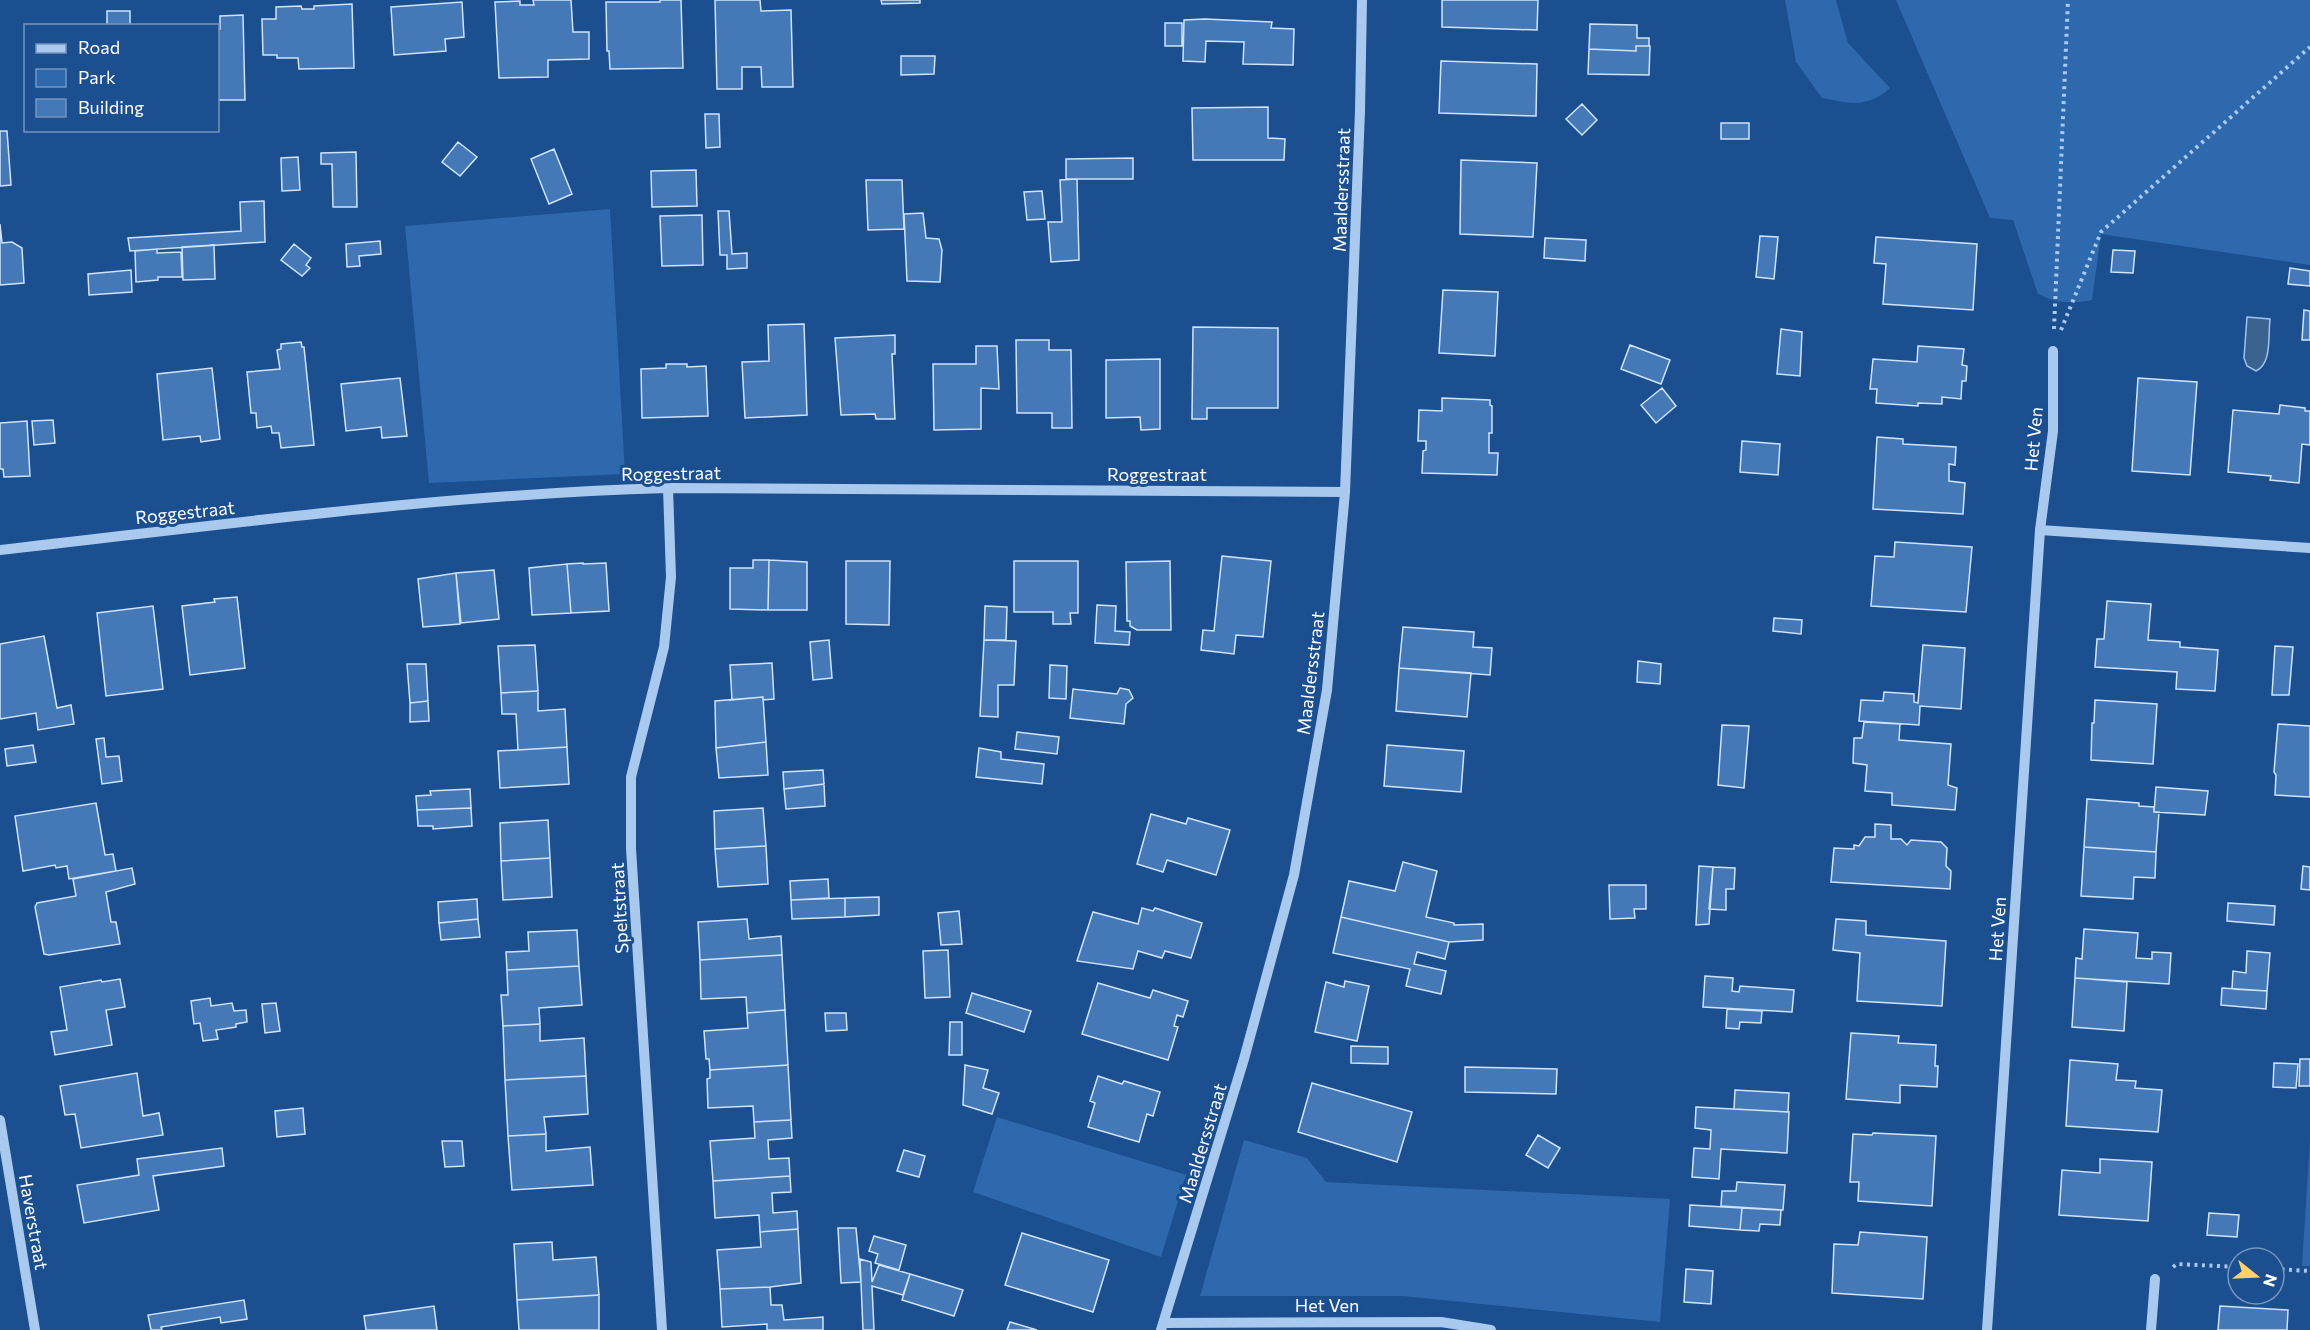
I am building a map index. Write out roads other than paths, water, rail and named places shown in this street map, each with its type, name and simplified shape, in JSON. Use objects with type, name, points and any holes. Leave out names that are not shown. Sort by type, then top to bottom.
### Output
[{"type":"street","name":"Maaldersstraat","points":[[1162,1326],[1244,1059],[1294,875],[1327,690],[1345,492],[1360,111],[1362,0]]},
{"type":"street","name":"Het Ven","points":[[1987,1330],[2040,530],[2053,431],[2053,351]]},
{"type":"street","name":"Roggestraat","points":[[0,550],[441,501],[580,490],[668,488],[1345,492]]},
{"type":"street","name":"Speltstraat","points":[[662,1330],[633,871],[631,777],[664,646],[671,577],[668,488]]},
{"type":"street","points":[[2040,530],[2310,548]]},
{"type":"street","name":"Haverstraat","points":[[0,1120],[35,1330]]},
{"type":"street","points":[[2151,1330],[2155,1279]]},
{"type":"street","name":"Het Ven","points":[[1162,1326],[1441,1322],[1491,1330]]}]
